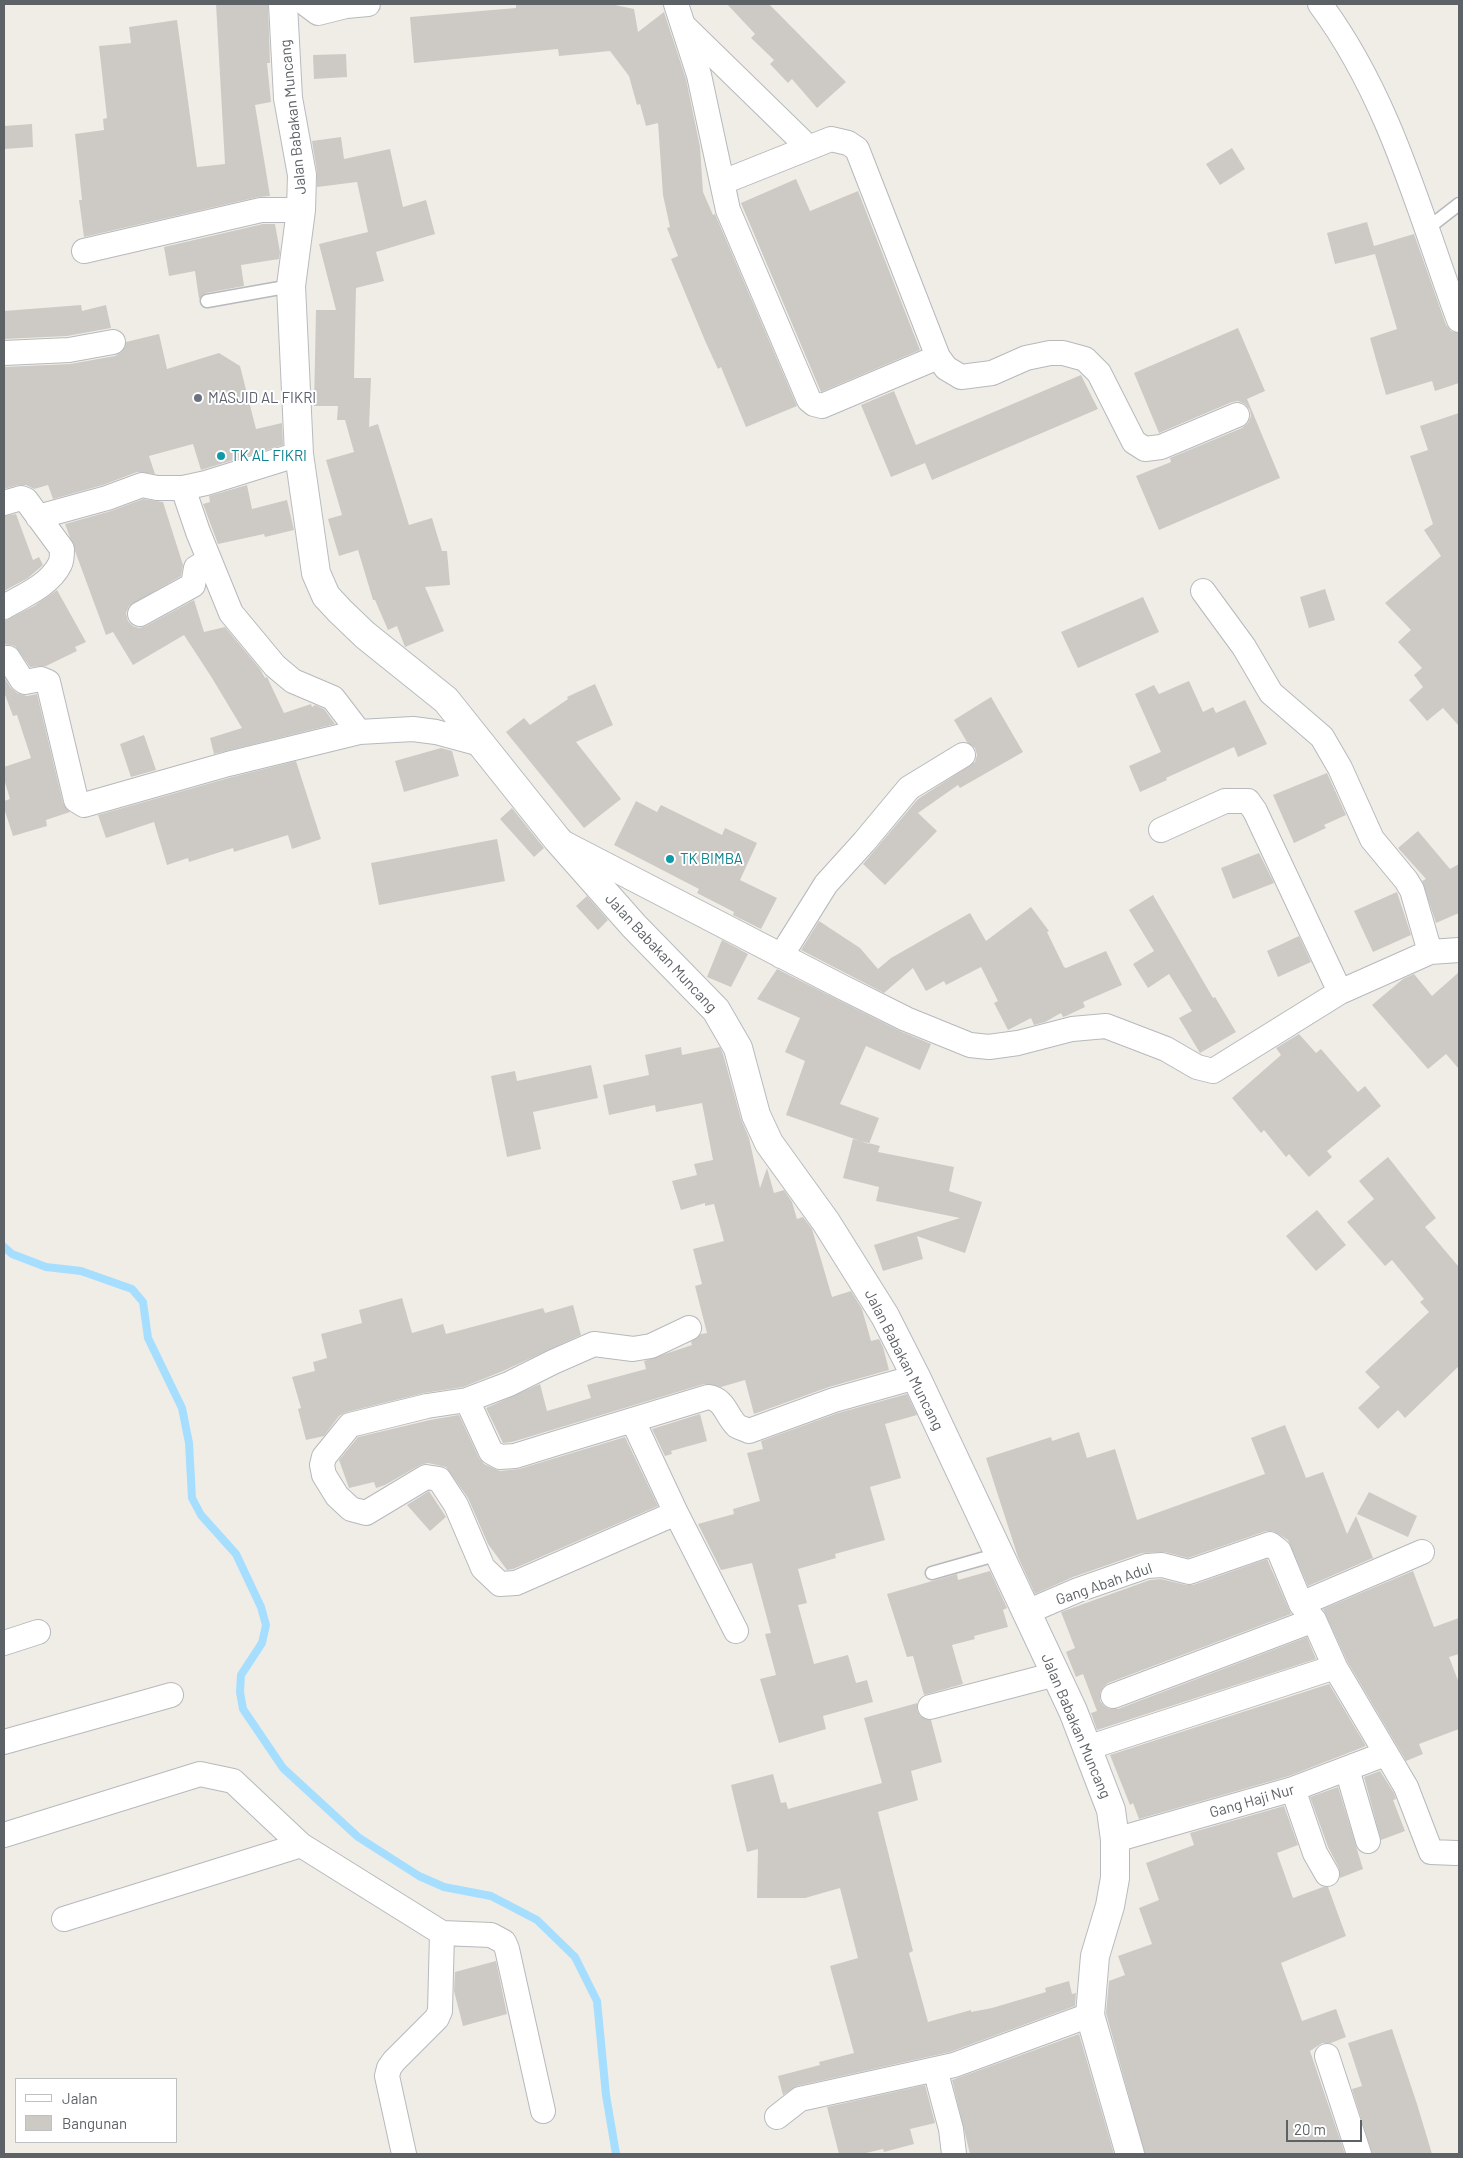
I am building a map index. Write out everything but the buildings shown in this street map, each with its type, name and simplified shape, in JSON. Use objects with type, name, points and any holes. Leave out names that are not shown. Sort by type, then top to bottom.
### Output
[{"type":"street","name":"Jalan Babakan Muncang","points":[[283,4],[288,98],[302,175],[301,210],[291,286],[299,454],[316,572],[326,596],[365,635],[446,700],[484,745],[557,839],[634,926],[716,1010],[738,1048],[756,1115],[768,1143],[849,1256],[885,1316],[916,1377],[1056,1674],[1111,1810],[1116,1840],[1115,1878],[1110,1906],[1095,1956],[1090,2015],[1130,2154]]},
{"type":"street","points":[[306,4],[318,13],[353,4]]},
{"type":"street","points":[[1320,4],[1354,56],[1387,119],[1428,228],[1437,261],[1459,320]]},
{"type":"street","points":[[679,15],[808,147]]},
{"type":"street","points":[[679,15],[699,75],[728,210],[809,400],[814,404],[822,406],[938,357]]},
{"type":"street","points":[[723,182],[831,139],[848,143],[857,149],[938,357],[946,368],[961,377],[992,373],[1026,358],[1050,353],[1085,359],[1099,373],[1134,442],[1145,449],[1161,447],[1237,415]]},
{"type":"street","points":[[84,251],[261,210],[301,210]]},
{"type":"street","points":[[4,353],[69,350],[113,342]]},
{"type":"street","points":[[38,517],[107,498],[142,485],[156,488],[183,488],[206,483],[299,454]]},
{"type":"street","points":[[183,488],[209,560],[231,613],[275,666],[293,681],[334,698],[359,732]]},
{"type":"street","points":[[4,503],[21,498],[26,500],[62,549],[61,563],[51,577],[37,588],[4,607]]},
{"type":"street","points":[[140,614],[193,585],[196,568],[209,560]]},
{"type":"street","points":[[1203,591],[1244,647],[1270,693],[1322,737],[1343,775],[1372,839],[1412,890],[1430,952]]},
{"type":"street","points":[[4,658],[8,658],[25,682],[41,679],[48,682],[76,800],[84,805],[228,764],[359,732],[413,729],[436,732],[484,745]]},
{"type":"street","points":[[781,956],[826,884],[909,788],[963,755]]},
{"type":"street","points":[[1161,830],[1225,801],[1248,801],[1255,811],[1340,992]]},
{"type":"street","points":[[557,839],[781,956],[906,1018],[970,1045],[989,1047],[1018,1043],[1072,1029],[1106,1026],[1166,1049],[1206,1071],[1212,1071],[1340,992],[1430,952],[1459,950]]},
{"type":"street","points":[[676,1513],[516,1582],[500,1584],[483,1568],[456,1505],[438,1479],[426,1477],[366,1513],[351,1509],[337,1496],[324,1475],[322,1465],[324,1457],[350,1425],[427,1406],[467,1400],[509,1384],[594,1344],[633,1349],[651,1346],[689,1328]]},
{"type":"street","points":[[467,1400],[490,1452],[500,1457],[515,1456],[708,1397],[714,1398],[721,1403],[738,1426],[749,1431],[834,1400],[916,1377]]},
{"type":"street","points":[[633,1420],[676,1513],[736,1631]]},
{"type":"street","name":"Gang Abah Adul","points":[[1027,1612],[1078,1590],[1147,1566],[1162,1565],[1189,1572],[1268,1545],[1278,1551],[1308,1612]]},
{"type":"street","points":[[1113,1696],[1308,1612],[1422,1552]]},
{"type":"street","points":[[1308,1612],[1335,1667],[1406,1787],[1431,1852],[1456,1853]]},
{"type":"street","points":[[4,1643],[38,1632]]},
{"type":"street","points":[[1086,1748],[1335,1667]]},
{"type":"street","points":[[930,1707],[1056,1674]]},
{"type":"street","points":[[4,1742],[171,1695]]},
{"type":"street","name":"Gang Haji Nur","points":[[1116,1840],[1293,1789],[1386,1754]]},
{"type":"street","points":[[1347,1769],[1368,1841]]},
{"type":"street","points":[[4,1835],[200,1774],[233,1781],[300,1845],[442,1933],[491,1935],[504,1942],[543,2111]]},
{"type":"street","points":[[1293,1789],[1315,1853],[1328,1874]]},
{"type":"street","points":[[64,1919],[300,1845]]},
{"type":"street","points":[[404,2154],[387,2076],[389,2068],[394,2061],[437,2018],[440,2011],[442,1933]]},
{"type":"street","points":[[777,2117],[800,2100],[954,2065],[1090,2015]]},
{"type":"street","points":[[1327,2056],[1359,2154]]},
{"type":"street","points":[[935,2069],[951,2129],[954,2154]]},
{"type":"lane","points":[[1428,228],[1459,204]]},
{"type":"lane","points":[[207,302],[291,286]]},
{"type":"lane","points":[[932,1573],[1000,1554]]},
{"type":"waterway","points":[[4,1247],[12,1254],[46,1267],[81,1271],[132,1289],[143,1302],[148,1338],[182,1408],[189,1443],[192,1498],[201,1515],[236,1554],[261,1607],[266,1625],[262,1643],[241,1675],[240,1692],[243,1709],[283,1768],[358,1837],[419,1876],[444,1887],[491,1896],[537,1920],[575,1957],[597,2001],[606,2095],[616,2154]]},
{"type":"place","name":"MASJID AL FIKRI","points":[[198,398]]},
{"type":"place","name":"TK AL FIKRI","points":[[221,456]]},
{"type":"place","name":"TK BIMBA","points":[[670,859]]}]
